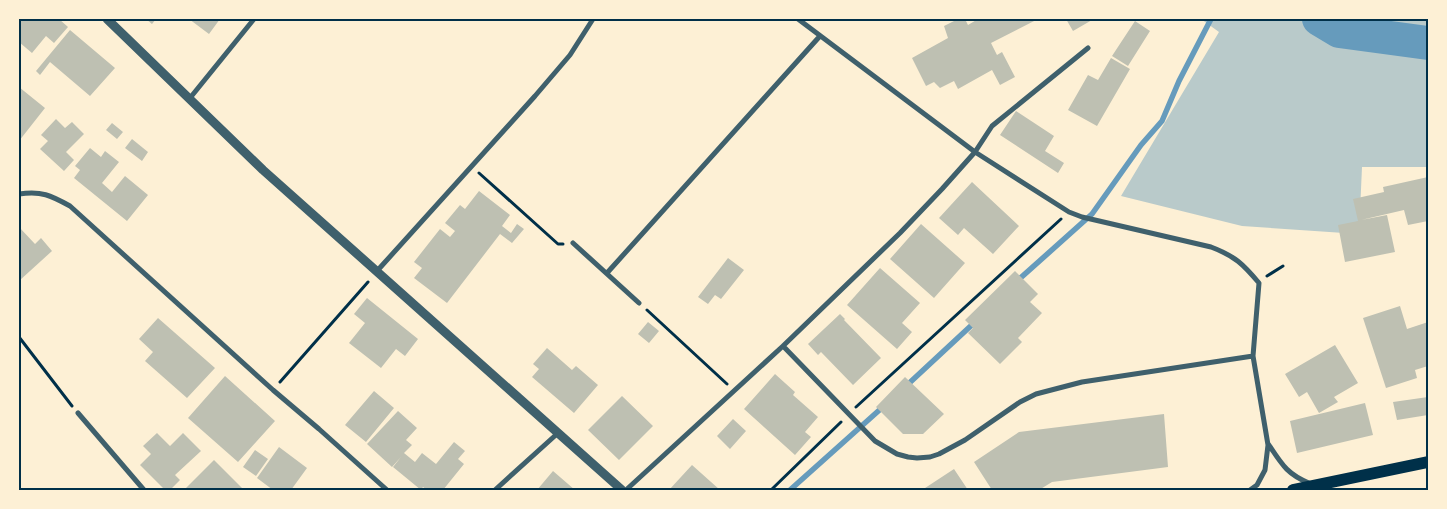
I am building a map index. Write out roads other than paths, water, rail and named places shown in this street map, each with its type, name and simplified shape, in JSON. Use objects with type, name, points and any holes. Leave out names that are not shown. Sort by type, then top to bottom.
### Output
[{"type":"main road","points":[[1293,490],[1428,462]]},
{"type":"street","points":[[107,19],[263,170],[622,490]]},
{"type":"street","points":[[190,98],[254,19]]},
{"type":"street","points":[[378,271],[536,96],[570,55],[593,19]]},
{"type":"street","points":[[798,19],[975,152],[1069,212],[1082,217],[1211,247],[1225,252],[1238,260],[1259,283],[1253,356],[1268,445],[1265,470],[1256,485],[1250,490]]},
{"type":"street","points":[[607,273],[820,36]]},
{"type":"street","points":[[626,490],[783,346],[900,233],[975,152],[992,126],[1088,48]]},
{"type":"street","points":[[19,194],[34,192],[51,196],[70,206],[273,390],[387,490]]},
{"type":"street","points":[[574,243],[639,303]]},
{"type":"street","points":[[783,346],[875,441],[897,454],[908,457],[930,457],[940,454],[965,440],[1020,402],[1036,394],[1082,382],[1253,356]]},
{"type":"street","points":[[78,413],[144,490]]},
{"type":"street","points":[[495,490],[558,433]]},
{"type":"street","points":[[1268,445],[1284,468],[1298,479],[1316,485]]},
{"type":"waterway","points":[[1016,282],[1092,214],[1141,145],[1162,121],[1179,81],[1211,19]]},
{"type":"waterway","points":[[1319,19],[1339,31],[1428,43]]},
{"type":"waterway","points":[[905,387],[975,322]]},
{"type":"waterway","points":[[790,490],[885,405]]}]
